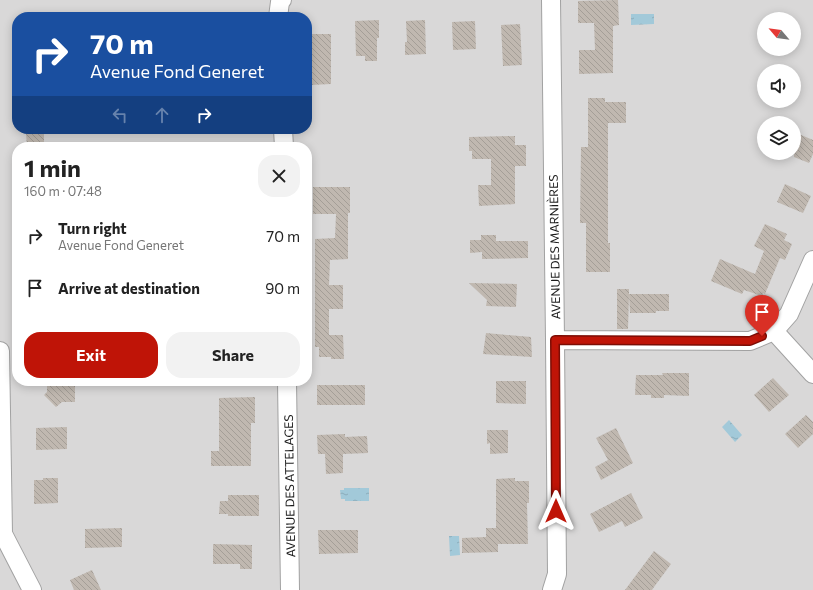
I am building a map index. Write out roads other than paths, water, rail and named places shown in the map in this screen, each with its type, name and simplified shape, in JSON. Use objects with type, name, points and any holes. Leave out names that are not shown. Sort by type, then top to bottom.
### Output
[{"type":"street","points":[[279,12],[280,2],[282,0]]},
{"type":"street","name":"AVENUE DES MARNIÈRES","points":[[551,0],[556,574],[552,590]]},
{"type":"street","points":[[555,340],[750,341],[774,331],[789,314],[813,260]]},
{"type":"street","points":[[774,331],[813,374]]},
{"type":"street","points":[[0,351],[2,531],[32,590]]},
{"type":"street","name":"AVENUE DES ATTELAGES","points":[[287,386],[290,590]]},
{"type":"water","points":[[631,14],[654,14],[654,24],[631,25]]},
{"type":"water","points":[[729,420],[742,435],[735,442],[722,427]]},
{"type":"water","points":[[344,488],[369,488],[369,501],[345,501],[345,499],[341,499],[340,490],[344,490]]},
{"type":"water","points":[[449,536],[459,536],[460,555],[450,556]]}]
